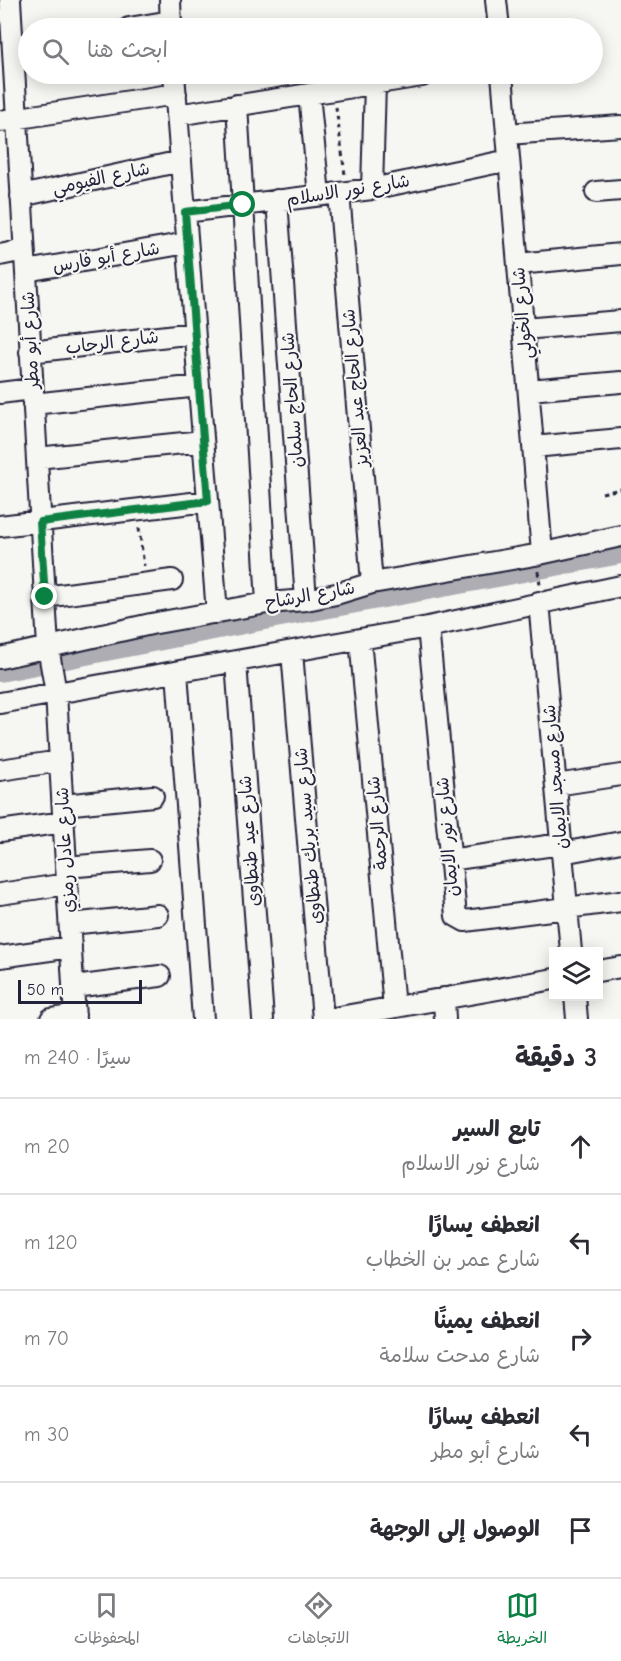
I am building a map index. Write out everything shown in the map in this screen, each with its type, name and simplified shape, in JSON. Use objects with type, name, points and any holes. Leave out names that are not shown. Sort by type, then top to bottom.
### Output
[{"type":"street","name":"شارع أبو مطر","points":[[10,0],[14,53],[8,120],[21,196],[45,597],[49,651],[55,687]]},
{"type":"street","points":[[170,0],[171,18]]},
{"type":"street","points":[[496,0],[498,18]]},
{"type":"street","points":[[175,84],[216,613]]},
{"type":"street","points":[[177,115],[375,84],[372,189]]},
{"type":"street","name":"شارع الخولي","points":[[503,84],[529,390],[538,554]]},
{"type":"street","points":[[8,120],[176,94]]},
{"type":"street","name":"شارع الحاج عبد العزيز","points":[[309,94],[335,193],[372,583]]},
{"type":"street","points":[[237,105],[267,603]]},
{"type":"street","points":[[507,134],[621,126]]},
{"type":"street","name":"شارع نور الاسلام","points":[[185,212],[372,189],[510,160]]},
{"type":"street","name":"شارع الفيومي","points":[[21,196],[181,161]]},
{"type":"street","points":[[596,192],[621,190]]},
{"type":"street","name":"شارع الحاج سلمان","points":[[277,200],[306,600]]},
{"type":"street","name":"شارع أبو فارس","points":[[26,271],[187,243]]},
{"type":"street","points":[[0,255],[24,250]]},
{"type":"street","points":[[518,264],[621,254]]},
{"type":"street","points":[[523,329],[621,321]]},
{"type":"street","name":"شارع الرحاب","points":[[30,352],[194,333]]},
{"type":"street","points":[[529,390],[621,382]]},
{"type":"street","points":[[0,393],[33,397],[199,387]]},
{"type":"street","points":[[533,447],[621,439]]},
{"type":"street","points":[[37,458],[203,441]]},
{"type":"street","points":[[0,526],[208,501]]},
{"type":"street","name":"شارع الرشاح","points":[[0,658],[49,651],[151,624],[267,603],[306,600],[372,583],[538,554],[621,536]]},
{"type":"street","points":[[45,597],[172,580]]},
{"type":"street","points":[[0,703],[55,687],[236,663],[428,627],[621,586]]},
{"type":"street","name":"شارع مسجد الايمان","points":[[541,602],[571,947]]},
{"type":"street","name":"شارع نور الايمان","points":[[428,627],[454,912],[462,920],[621,901]]},
{"type":"street","name":"شارع الرحمة","points":[[360,639],[388,1012]]},
{"type":"street","name":"شارع سيد بريك طنطاوى","points":[[292,652],[323,1019]]},
{"type":"street","name":"شارع عيد طنطاوى","points":[[236,663],[263,1019]]},
{"type":"street","points":[[177,672],[203,1019]]},
{"type":"street","name":"شارع عادل رمزي","points":[[55,687],[75,1017]]},
{"type":"street","points":[[0,770],[60,761]]},
{"type":"street","points":[[556,785],[621,775]]},
{"type":"street","points":[[0,831],[63,813],[153,796]]},
{"type":"street","points":[[449,860],[621,842]]},
{"type":"street","points":[[0,894],[67,876],[150,860]]},
{"type":"street","points":[[70,924],[158,915]]},
{"type":"street","points":[[0,957],[71,947]]},
{"type":"street","points":[[603,970],[621,967]]},
{"type":"street","points":[[74,987],[160,976]]},
{"type":"street","points":[[328,1019],[388,1012],[444,998],[549,980]]},
{"type":"street","points":[[444,998],[445,1019]]},
{"type":"street","points":[[575,1001],[577,1019]]},
{"type":"street","points":[[51,1019],[75,1017]]},
{"type":"path","points":[[334,90],[335,193]]},
{"type":"path","points":[[602,493],[621,489]]},
{"type":"path","points":[[538,554],[541,602]]},
{"type":"waterway","points":[[0,673],[621,555]]},
{"type":"route","points":[[45,597],[40,522],[208,501],[185,212],[243,205]]}]
